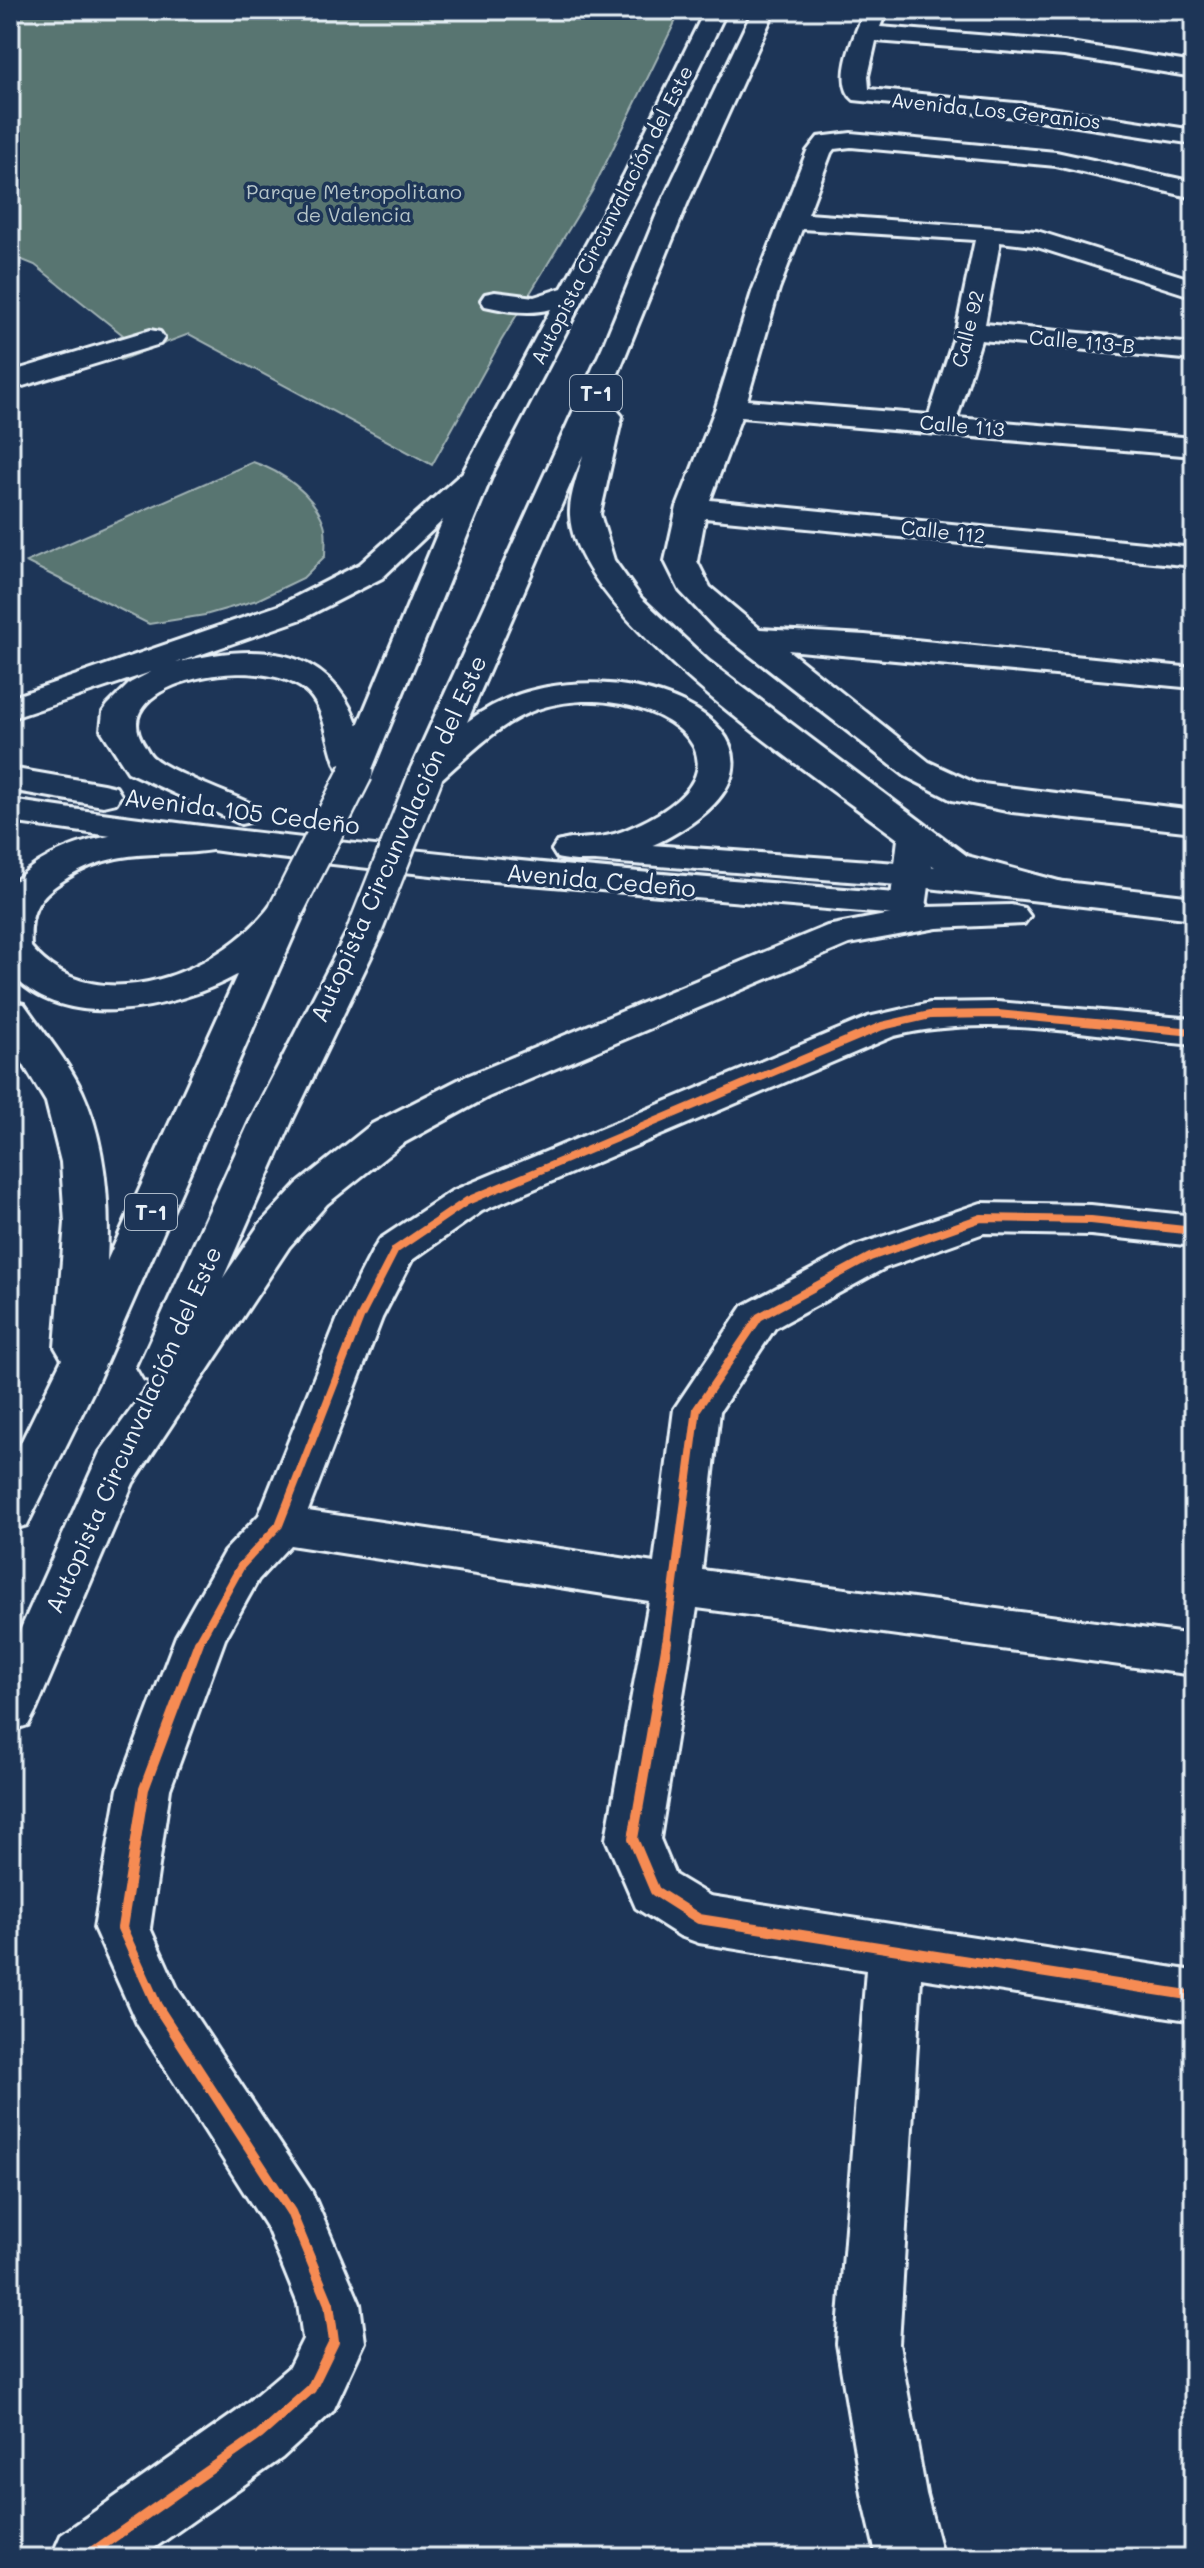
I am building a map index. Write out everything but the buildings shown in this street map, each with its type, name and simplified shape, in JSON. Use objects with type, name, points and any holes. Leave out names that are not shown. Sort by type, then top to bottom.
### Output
[{"type":"main road","name":"Autopista Circunvalación del Este","points":[[10,1512],[74,1383],[286,910],[356,772],[479,470],[636,175],[716,10]]},
{"type":"main road","name":"Autopista Circunvalación del Este","points":[[10,1710],[272,1119],[363,934],[426,775],[617,346],[674,204],[764,10]]},
{"type":"main road","points":[[876,10],[867,33],[1064,49],[1194,70]]},
{"type":"main road","name":"Avenida Los Geranios","points":[[867,33],[856,76],[857,91],[862,95],[1041,113],[1194,137]]},
{"type":"main road","points":[[1194,190],[1109,168],[1056,159],[838,140],[827,142],[819,151],[766,289],[730,407],[692,507],[681,561],[696,591],[727,621],[917,769],[965,792],[1012,801],[1194,821]]},
{"type":"main road","points":[[794,221],[989,233],[1071,249],[1194,289]]},
{"type":"main road","name":"Calle 92","points":[[941,424],[970,331],[989,233]]},
{"type":"main road","points":[[542,351],[527,327],[495,300],[535,305],[572,294]]},
{"type":"main road","name":"Calle 113-B","points":[[970,331],[1194,352]]},
{"type":"main road","points":[[10,381],[150,338]]},
{"type":"main road","points":[[617,346],[612,391],[585,514],[598,560],[630,605],[696,668],[954,864],[1053,891]]},
{"type":"main road","name":"Calle 113","points":[[730,407],[1194,447]]},
{"type":"main road","points":[[10,709],[291,612],[371,571],[479,470]]},
{"type":"main road","name":"Calle 112","points":[[692,507],[1194,557]]},
{"type":"main road","points":[[752,638],[865,645],[1194,678]]},
{"type":"main road","points":[[241,813],[140,765],[118,730],[120,712],[142,690],[169,676],[206,665],[260,661],[297,669],[320,685],[328,698],[356,772]]},
{"type":"main road","points":[[426,775],[508,709],[554,694],[599,689],[637,696],[681,713],[705,735],[716,753],[718,771],[709,789],[692,805],[662,826],[619,845],[570,850]]},
{"type":"main road","name":"Avenida 105 Cedeño","points":[[10,779],[241,813],[570,850]]},
{"type":"main road","name":"Avenida Cedeño","points":[[10,811],[214,839],[563,879],[910,890],[1053,891],[1194,908]]},
{"type":"main road","points":[[910,890],[916,838]]},
{"type":"main road","points":[[214,839],[164,839],[111,846],[61,863],[28,888],[12,915],[12,949],[38,978],[79,994],[130,997],[181,987],[228,965],[286,910]]},
{"type":"main road","name":"Avenida Cedeño","points":[[570,850],[910,890],[1011,916],[1194,937]]},
{"type":"main road","points":[[110,1480],[274,1236],[312,1194],[387,1134],[474,1088],[840,934],[937,917],[1011,916]]},
{"type":"main road","points":[[10,1013],[65,1100],[82,1152],[86,1209],[83,1302],[74,1383]]},
{"type":"main road","points":[[84,2558],[259,2435],[311,2389],[334,2342],[329,2304],[291,2212],[157,2006],[122,1928],[144,1789],[201,1636],[241,1566],[279,1525],[360,1318],[395,1250],[467,1201],[882,1026],[930,1015],[997,1014],[1194,1032]]},
{"type":"main road","points":[[1194,1231],[1091,1220],[981,1218],[870,1257],[759,1317],[697,1409],[676,1586],[633,1839],[655,1891],[699,1919],[895,1952],[1194,1996]]},
{"type":"main road","points":[[279,1525],[676,1586],[1194,1655]]},
{"type":"main road","points":[[895,1952],[868,2344],[894,2494],[910,2558]]},
{"type":"green space","name":"Parque Metropolitano de Valencia","points":[[10,10],[681,10],[592,191],[501,341],[432,465],[189,334],[120,360],[102,345],[123,335],[35,265],[10,255]]},
{"type":"green space","points":[[253,462],[274,471],[305,494],[319,513],[326,536],[325,556],[303,578],[257,600],[205,615],[149,624],[26,562]]},
{"type":"cycle path","points":[[84,2558],[259,2435],[311,2389],[334,2342],[329,2304],[291,2212],[157,2006],[122,1928],[144,1789],[201,1636],[241,1566],[279,1525],[360,1318],[395,1250],[467,1201],[882,1026],[930,1015],[997,1014],[1194,1032]]},
{"type":"cycle path","points":[[1194,1231],[1091,1220],[981,1218],[870,1257],[759,1317],[697,1409],[676,1586],[633,1839],[655,1891],[699,1919],[1194,1996]]}]
